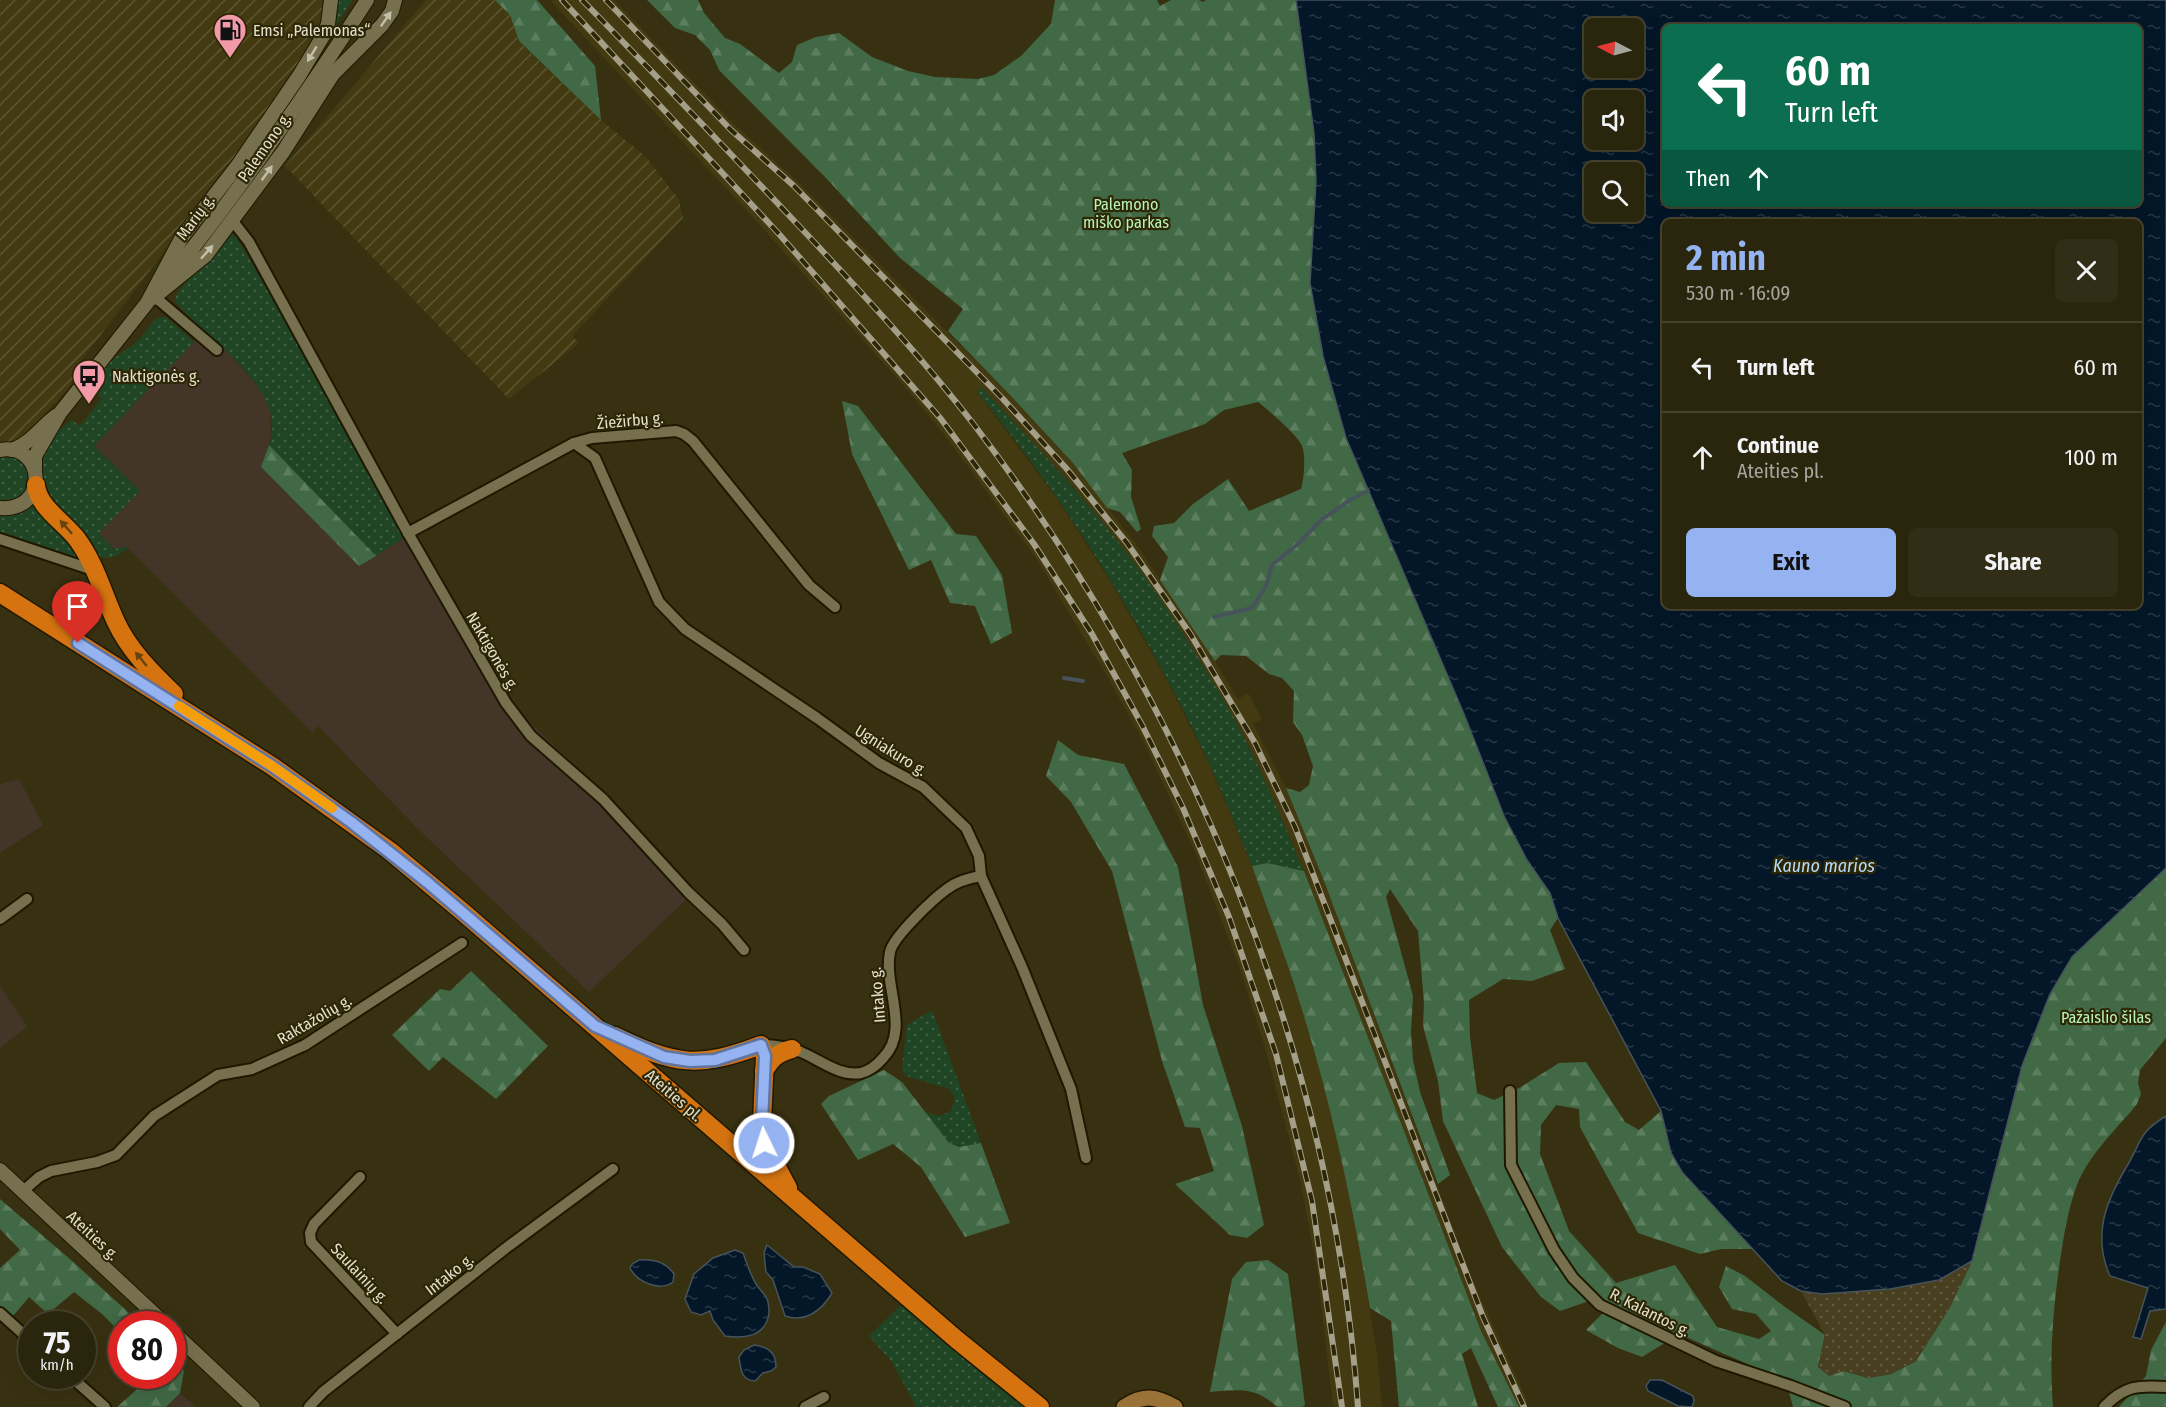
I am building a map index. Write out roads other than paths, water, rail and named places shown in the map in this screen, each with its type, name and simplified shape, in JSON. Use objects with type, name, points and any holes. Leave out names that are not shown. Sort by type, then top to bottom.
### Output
[{"type":"highway","points":[[35,478],[39,500],[65,525],[96,571],[117,624],[127,642],[153,673],[196,717]]},
{"type":"highway","name":"Ateities pl.","points":[[0,593],[311,793],[390,852],[464,912],[973,1354],[1040,1407]]},
{"type":"highway","points":[[595,1026],[664,1057],[690,1061],[715,1060],[761,1045],[765,1056],[762,1122],[764,1143],[772,1162],[795,1200]]},
{"type":"highway","points":[[764,1071],[778,1052],[792,1049]]},
{"type":"main road","points":[[1127,1406],[1141,1398],[1153,1397],[1175,1407]]},
{"type":"street","name":"Palemono g.","points":[[151,300],[182,237],[244,156],[316,48],[328,24],[331,0]]},
{"type":"street","name":"Marių g.","points":[[151,300],[246,177],[367,0]]},
{"type":"street","name":"Palemono g.","points":[[35,478],[36,456],[60,413],[151,300],[206,255],[283,152],[333,74],[382,25],[392,11],[395,0]]},
{"type":"street","name":"Naktigonės g.","points":[[232,220],[254,252],[408,533],[506,703],[531,736],[603,799],[744,950]]},
{"type":"street","points":[[151,300],[217,350]]},
{"type":"street","name":"Palemono g.","points":[[6,450],[24,446],[41,427],[60,413]]},
{"type":"street","name":"Žiežirbų g.","points":[[408,533],[574,444],[592,438],[676,431],[693,441],[809,585],[834,607]]},
{"type":"street","name":"Ugniakuro g.","points":[[574,444],[595,458],[659,602],[670,615],[685,629],[807,711],[879,763],[923,787],[966,828],[979,855],[981,876],[1022,967],[1071,1089],[1086,1158]]},
{"type":"street","points":[[0,508],[11,509],[22,505],[31,496],[35,478],[26,457],[6,450]]},
{"type":"street","points":[[0,539],[96,571]]},
{"type":"street","name":"Intako g.","points":[[761,1045],[778,1045],[792,1049],[851,1074],[864,1072],[877,1064],[888,1053],[895,1038],[896,1022],[888,962],[890,950],[896,938],[947,889],[966,879],[981,876]]},
{"type":"street","points":[[0,919],[27,899]]},
{"type":"street","name":"Raktažolių g.","points":[[23,1191],[39,1177],[51,1171],[97,1162],[116,1155],[154,1116],[218,1075],[252,1069],[304,1045],[462,943]]},
{"type":"street","name":"R. Kalantos g.","points":[[1510,1090],[1511,1165],[1554,1250],[1572,1278],[1600,1305],[1716,1361],[1845,1407]]},
{"type":"street","name":"Intako g.","points":[[309,1407],[323,1392],[506,1248],[613,1169]]},
{"type":"street","name":"Ateities g.","points":[[0,1170],[151,1311]]},
{"type":"street","name":"Saulainių g.","points":[[360,1177],[314,1224],[310,1233],[311,1242],[397,1334]]},
{"type":"street","points":[[0,1313],[18,1329]]},
{"type":"street","points":[[186,1344],[253,1407]]},
{"type":"street","points":[[2104,1407],[2121,1393],[2133,1387],[2166,1387]]},
{"type":"street","points":[[85,1389],[105,1407]]},
{"type":"street","points":[[804,1407],[824,1397]]},
{"type":"water","name":"Kauno marios","points":[[1296,0],[2166,0],[2166,868],[2072,957],[2050,994],[2022,1066],[1972,1261],[1939,1280],[1890,1289],[1822,1294],[1801,1291],[1782,1281],[1682,1172],[1671,1153],[1661,1111],[1558,918],[1550,893],[1527,860],[1504,816],[1464,714],[1346,438],[1323,356],[1310,283],[1316,181],[1314,133]]},
{"type":"water","points":[[2166,1116],[2166,1309],[2150,1311],[2141,1339],[2133,1337],[2148,1288],[2110,1276],[2102,1246],[2102,1232],[2113,1192],[2142,1138],[2150,1127]]},
{"type":"water","points":[[767,1245],[794,1267],[803,1267],[820,1274],[832,1293],[813,1314],[800,1318],[785,1316],[773,1280],[766,1272],[764,1253]]},
{"type":"water","points":[[735,1250],[743,1253],[757,1286],[767,1299],[769,1308],[767,1321],[759,1332],[739,1337],[725,1336],[713,1320],[710,1311],[701,1315],[691,1312],[685,1299],[694,1274],[713,1258]]},
{"type":"water","points":[[639,1260],[663,1264],[674,1274],[673,1282],[656,1286],[638,1278],[630,1268]]},
{"type":"water","points":[[754,1345],[763,1347],[773,1354],[776,1367],[763,1373],[755,1381],[744,1376],[739,1357],[744,1350]]},
{"type":"water","points":[[1650,1380],[1662,1380],[1693,1396],[1692,1407],[1678,1406],[1648,1391],[1646,1386]]},
{"type":"waterway","points":[[1214,617],[1252,608],[1266,586],[1272,565],[1299,543],[1321,520],[1368,491]]},
{"type":"waterway","points":[[1064,678],[1083,681]]},
{"type":"railway","points":[[562,0],[779,234],[941,419],[1034,544],[1092,634],[1142,725],[1183,808],[1229,917],[1276,1054],[1312,1201],[1342,1407]]},
{"type":"railway","points":[[582,0],[800,227],[933,374],[975,426],[1052,535],[1122,648],[1184,766],[1237,889],[1282,1015],[1317,1143],[1343,1274],[1358,1407]]},
{"type":"railway","points":[[606,0],[731,130],[794,186],[1003,399],[1066,468],[1127,543],[1191,635],[1255,743],[1295,827],[1483,1317],[1524,1407]]},
{"type":"place","name":"Emsi „Palemonas“","points":[[230,59]]},
{"type":"place","name":"Naktigonės g.","points":[[89,405]]},
{"type":"park label","name":"Palemono miško parkas","points":[[1126,213]]},
{"type":"park label","name":"Pažaislio šilas","points":[[2106,1017]]}]
